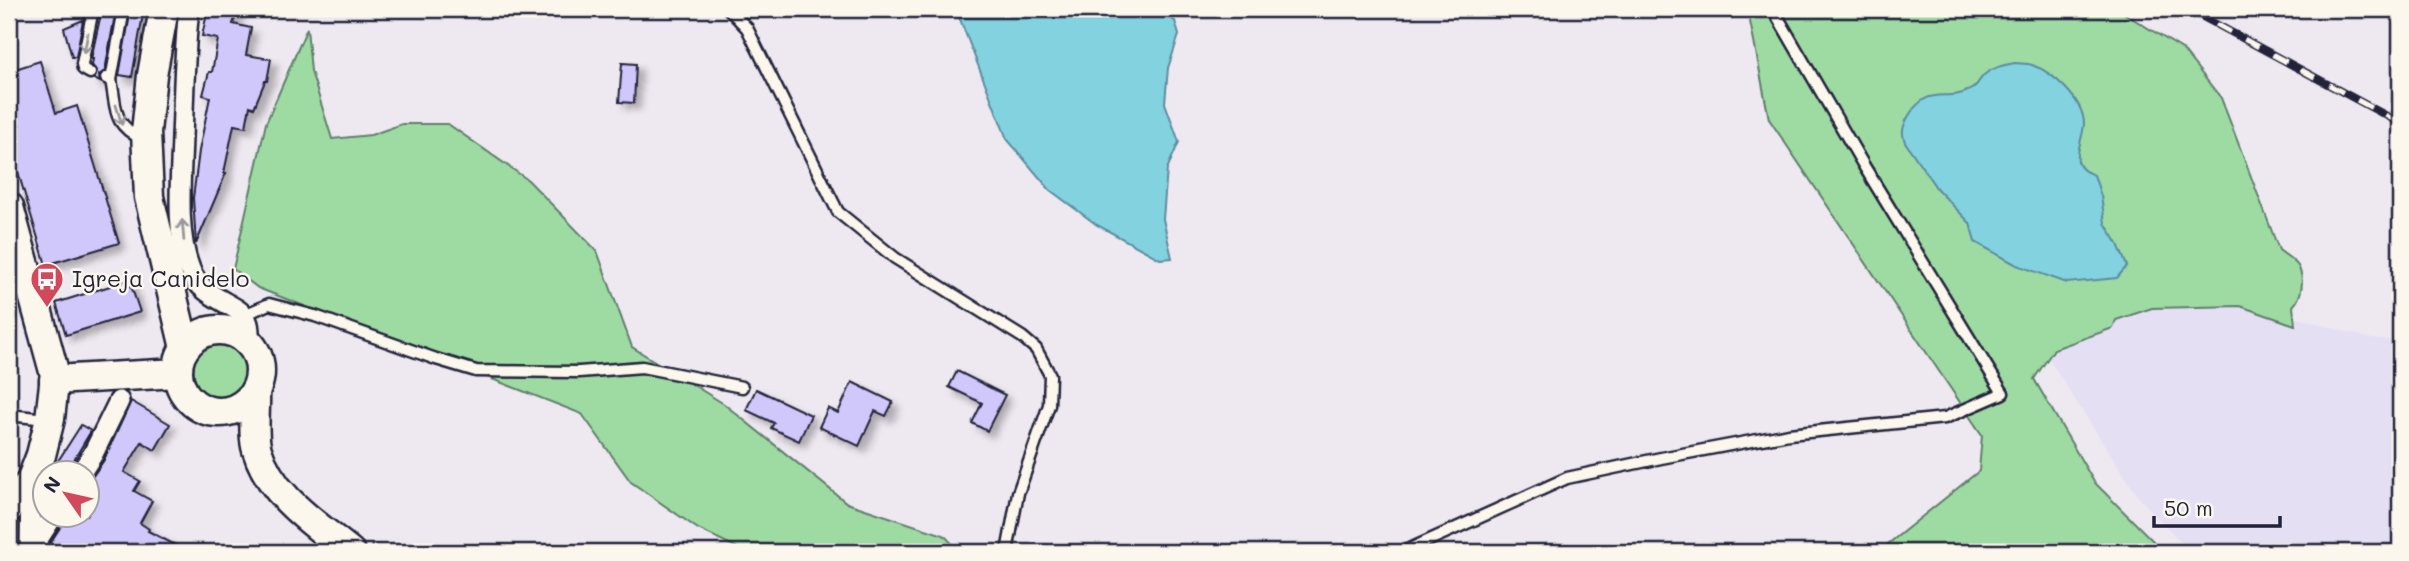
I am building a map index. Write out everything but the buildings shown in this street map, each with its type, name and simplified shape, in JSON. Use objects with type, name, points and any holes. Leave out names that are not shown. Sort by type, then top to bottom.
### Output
[{"type":"main road","points":[[164,9],[152,75],[147,141],[149,197],[169,284],[182,361],[180,385],[187,397],[198,406],[211,411],[224,412],[236,408],[256,391]]},
{"type":"main road","points":[[9,207],[55,375],[50,419],[41,455],[31,481],[9,508]]},
{"type":"main road","points":[[169,284],[190,309],[216,330]]},
{"type":"main road","points":[[182,361],[193,339],[204,332],[216,330],[239,335],[247,328],[260,365],[260,379],[256,391],[256,448],[272,483],[350,552]]},
{"type":"main road","points":[[54,380],[182,361]]},
{"type":"main road","points":[[211,411],[256,448]]},
{"type":"street","points":[[189,9],[181,183],[182,230],[186,255],[191,271],[202,289],[216,300],[242,311],[247,328]]},
{"type":"street","points":[[89,460],[119,401]]},
{"type":"street","points":[[31,481],[31,551]]},
{"type":"street","points":[[31,551],[44,530]]},
{"type":"lane","points":[[90,73],[83,69],[82,64],[93,9]]},
{"type":"lane","points":[[124,9],[109,79],[119,121],[130,133],[147,141]]},
{"type":"lane","points":[[729,9],[747,28],[838,212],[895,258],[1022,337],[1036,349],[1050,375],[1049,405],[1018,493],[1007,552]]},
{"type":"lane","points":[[1403,552],[1567,478],[1789,434],[1945,418],[2003,393],[1864,166],[1773,9]]},
{"type":"lane","points":[[247,328],[269,304],[315,316],[476,371],[579,372],[642,367],[742,387]]},
{"type":"lane","points":[[9,415],[50,419]]},
{"type":"shaded area","points":[[2193,288],[2372,339],[2400,341],[2400,552],[2190,552],[2139,498],[2044,352],[2113,328],[2117,315]]},
{"type":"green space","points":[[2117,9],[2182,49],[2221,98],[2279,250],[2298,266],[2300,271],[2299,298],[2293,306],[2295,325],[2240,306],[2152,308],[2116,320],[2113,328],[2054,349],[2034,379],[2094,482],[2164,552],[1878,552],[1979,471],[1982,435],[1769,119],[1748,11]]},
{"type":"green space","points":[[307,28],[311,71],[332,139],[371,135],[402,124],[448,124],[528,180],[597,251],[632,347],[724,404],[847,503],[944,535],[960,552],[746,552],[698,529],[631,482],[582,414],[258,288],[233,269],[266,123]]},
{"type":"green space","points":[[218,342],[229,344],[238,350],[244,359],[244,381],[238,390],[229,396],[218,398],[207,396],[198,390],[192,381],[190,370],[192,359],[198,350],[207,344]]},
{"type":"water","points":[[956,9],[1156,9],[1175,21],[1179,35],[1168,68],[1165,103],[1179,142],[1167,169],[1163,219],[1172,258],[1160,259],[1097,225],[1050,190],[1007,139]]},
{"type":"water","points":[[2015,63],[2032,65],[2049,74],[2066,88],[2078,105],[2084,123],[2078,161],[2082,169],[2094,175],[2101,196],[2105,223],[2127,266],[2117,278],[2067,283],[2017,265],[1975,242],[1970,223],[1937,189],[1905,142],[1905,123],[1923,100],[1970,90],[1988,72]]},
{"type":"railway","points":[[2188,9],[2400,123]]},
{"type":"place","name":"Igreja Canidelo","points":[[47,309]]}]
